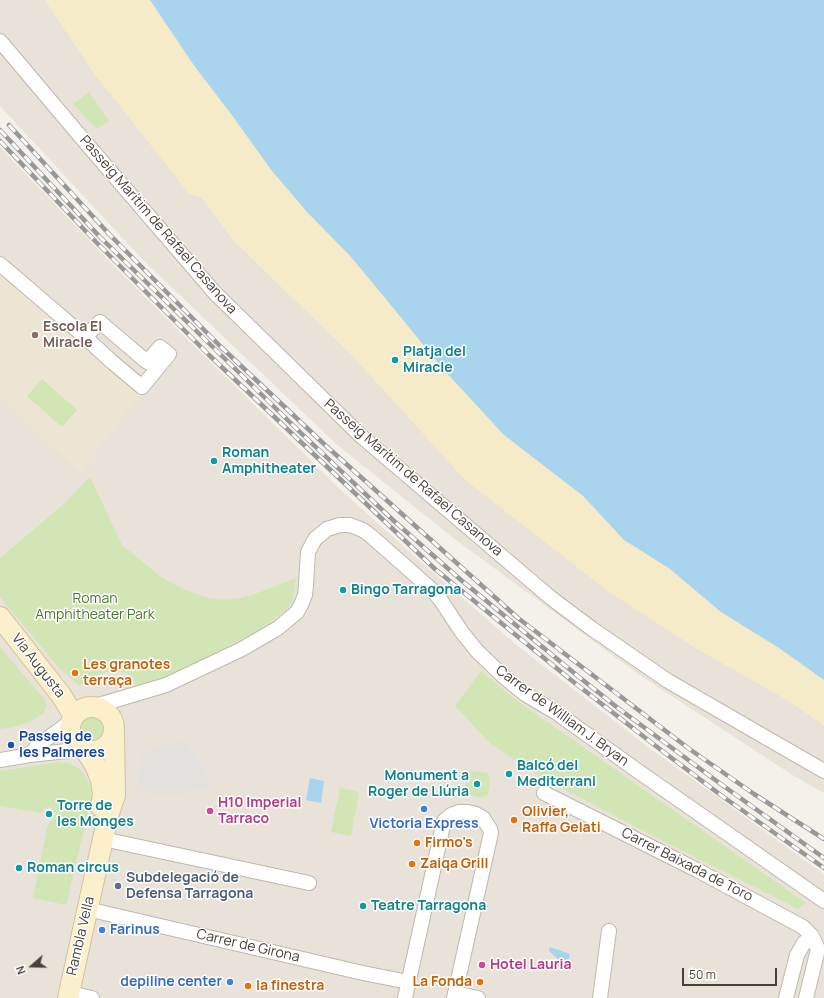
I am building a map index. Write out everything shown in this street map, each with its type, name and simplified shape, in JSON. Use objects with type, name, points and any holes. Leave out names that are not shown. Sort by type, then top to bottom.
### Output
[{"type":"main road","name":"Via Augusta","points":[[0,617],[57,690],[73,718]]},
{"type":"main road","points":[[92,707],[100,708],[106,712],[114,725],[112,740],[101,750],[93,752],[82,749],[73,742],[70,735],[70,727],[73,718],[84,708],[92,707]]},
{"type":"main road","name":"Rambla Vella","points":[[65,996],[108,816],[115,795],[114,732]]},
{"type":"main road","name":"Rambla Vella","points":[[65,996],[102,801],[101,780],[95,765],[82,749]]},
{"type":"street","name":"Passeig Marítim de Rafael Casanova","points":[[0,41],[215,293],[361,436],[551,598],[591,628],[668,681],[824,771]]},
{"type":"street","points":[[0,264],[142,387],[168,354],[160,346],[147,362],[100,322],[85,337]]},
{"type":"street","name":"Carrer de William J. Bryan","points":[[92,707],[166,685],[187,676],[260,639],[286,622],[297,612],[304,596],[308,552],[315,539],[323,531],[334,526],[344,525],[356,527],[371,536],[431,589],[440,599],[476,651],[525,694],[557,713],[824,901]]},
{"type":"street","points":[[30,754],[39,744],[73,718]]},
{"type":"street","points":[[0,760],[30,754],[82,749]]},
{"type":"street","name":"Carrer Baixada de Toro","points":[[544,793],[697,870],[803,927],[812,936],[818,949],[806,998]]},
{"type":"street","points":[[405,998],[444,821],[451,815],[459,812],[468,812],[483,818],[491,833],[454,996],[478,998]]},
{"type":"street","points":[[103,840],[309,883]]},
{"type":"street","name":"Carrer de Girona","points":[[87,909],[408,982]]},
{"type":"street","points":[[600,998],[609,931]]},
{"type":"street","points":[[786,998],[797,955],[801,946],[812,936]]},
{"type":"street","points":[[65,996],[92,998]]},
{"type":"shaded area","points":[[0,0],[45,0],[97,77],[203,198],[232,239],[347,350],[787,700],[824,725],[824,793],[794,776],[638,674],[452,537],[335,443],[143,260],[0,106]]},
{"type":"shaded area","points":[[0,147],[109,261],[191,343],[343,492],[420,561],[519,647],[652,750],[824,874],[824,998],[0,998]]},
{"type":"shaded area","name":"Escola El Miracle","points":[[0,275],[141,394],[80,472],[41,437],[0,395]]},
{"type":"shaded area","points":[[183,742],[203,767],[211,787],[177,794],[153,794],[136,789],[143,754],[156,746]]},
{"type":"green space","points":[[89,92],[109,121],[97,129],[73,104]]},
{"type":"green space","points":[[42,379],[77,410],[62,427],[27,396]]},
{"type":"green space","name":"Roman Amphitheater Park","points":[[90,477],[122,545],[161,577],[183,589],[208,598],[224,600],[255,594],[296,578],[293,600],[286,610],[257,631],[198,662],[153,682],[137,686],[133,678],[127,673],[118,671],[98,675],[80,686],[60,669],[0,597],[0,558],[65,503]]},
{"type":"green space","points":[[0,647],[45,700],[47,706],[43,714],[29,722],[0,729]]},
{"type":"green space","points":[[481,671],[516,700],[806,903],[798,909],[667,843],[544,779],[491,744],[455,706]]},
{"type":"green space","points":[[92,714],[102,719],[107,729],[102,739],[92,744],[82,739],[77,729],[82,719]]},
{"type":"green space","points":[[58,762],[69,763],[81,770],[91,788],[91,799],[66,905],[33,898],[47,828],[50,821],[54,818],[55,813],[52,808],[47,807],[42,813],[0,806],[0,771]]},
{"type":"green space","points":[[472,771],[487,773],[490,780],[488,794],[482,798],[466,794],[464,788],[467,775]]},
{"type":"green space","points":[[340,788],[359,792],[351,836],[331,832]]},
{"type":"sand","name":"Platja del Miracle","points":[[45,0],[150,0],[195,67],[272,171],[307,212],[351,257],[504,435],[583,496],[624,540],[670,569],[824,680],[824,725],[787,700],[697,649],[609,592],[465,480],[347,350],[232,239],[204,198],[189,194],[97,77]]},
{"type":"water","points":[[150,0],[824,0],[824,680],[779,648],[721,612],[670,569],[624,540],[583,496],[504,435],[443,369],[351,257],[307,212],[272,171],[195,67]]},
{"type":"water","points":[[310,778],[324,781],[321,803],[306,800]]},
{"type":"water","points":[[550,947],[570,954],[566,968],[560,969],[562,963],[549,951]]},
{"type":"railway","points":[[9,125],[109,234],[220,346],[324,444],[518,618],[688,748],[754,794],[824,839]]},
{"type":"railway","points":[[0,130],[100,237],[302,434],[394,521],[461,580],[618,708],[824,858]]},
{"type":"railway","points":[[0,141],[96,242],[209,355],[435,569],[571,680],[661,750],[722,796],[824,868]]},
{"type":"place","name":"Escola El Miracle","points":[[35,335]]},
{"type":"place","name":"Platja del Miracle","points":[[395,360]]},
{"type":"place","name":"Roman Amphitheater","points":[[214,461]]},
{"type":"place","name":"Bingo Tarragona","points":[[343,590]]},
{"type":"place","name":"Les granotes terraça","points":[[75,673]]},
{"type":"place","name":"Passeig de les Palmeres","points":[[11,745]]},
{"type":"place","name":"Balcó del Mediterrani","points":[[509,774]]},
{"type":"place","name":"Monument a Roger de Llúria","points":[[477,784]]},
{"type":"place","name":"Victoria Express","points":[[424,809]]},
{"type":"place","name":"H10 Imperial Tarraco","points":[[210,811]]},
{"type":"place","name":"Torre de les Monges","points":[[49,814]]},
{"type":"place","name":"Olivier, Raffa Gelati","points":[[514,820]]},
{"type":"place","name":"Firmo's","points":[[417,843]]},
{"type":"place","name":"Zaiqa Grill","points":[[412,864]]},
{"type":"place","name":"Roman circus","points":[[19,868]]},
{"type":"place","name":"Subdelegació de Defensa Tarragona","points":[[118,886]]},
{"type":"place","name":"Teatre Tarragona","points":[[363,906]]},
{"type":"place","name":"Farinus","points":[[102,930]]},
{"type":"place","name":"Hotel Lauria","points":[[482,965]]},
{"type":"place","name":"depiline center","points":[[230,982]]},
{"type":"place","name":"La Fonda","points":[[480,982]]},
{"type":"place","name":"la finestra","points":[[248,986]]}]
